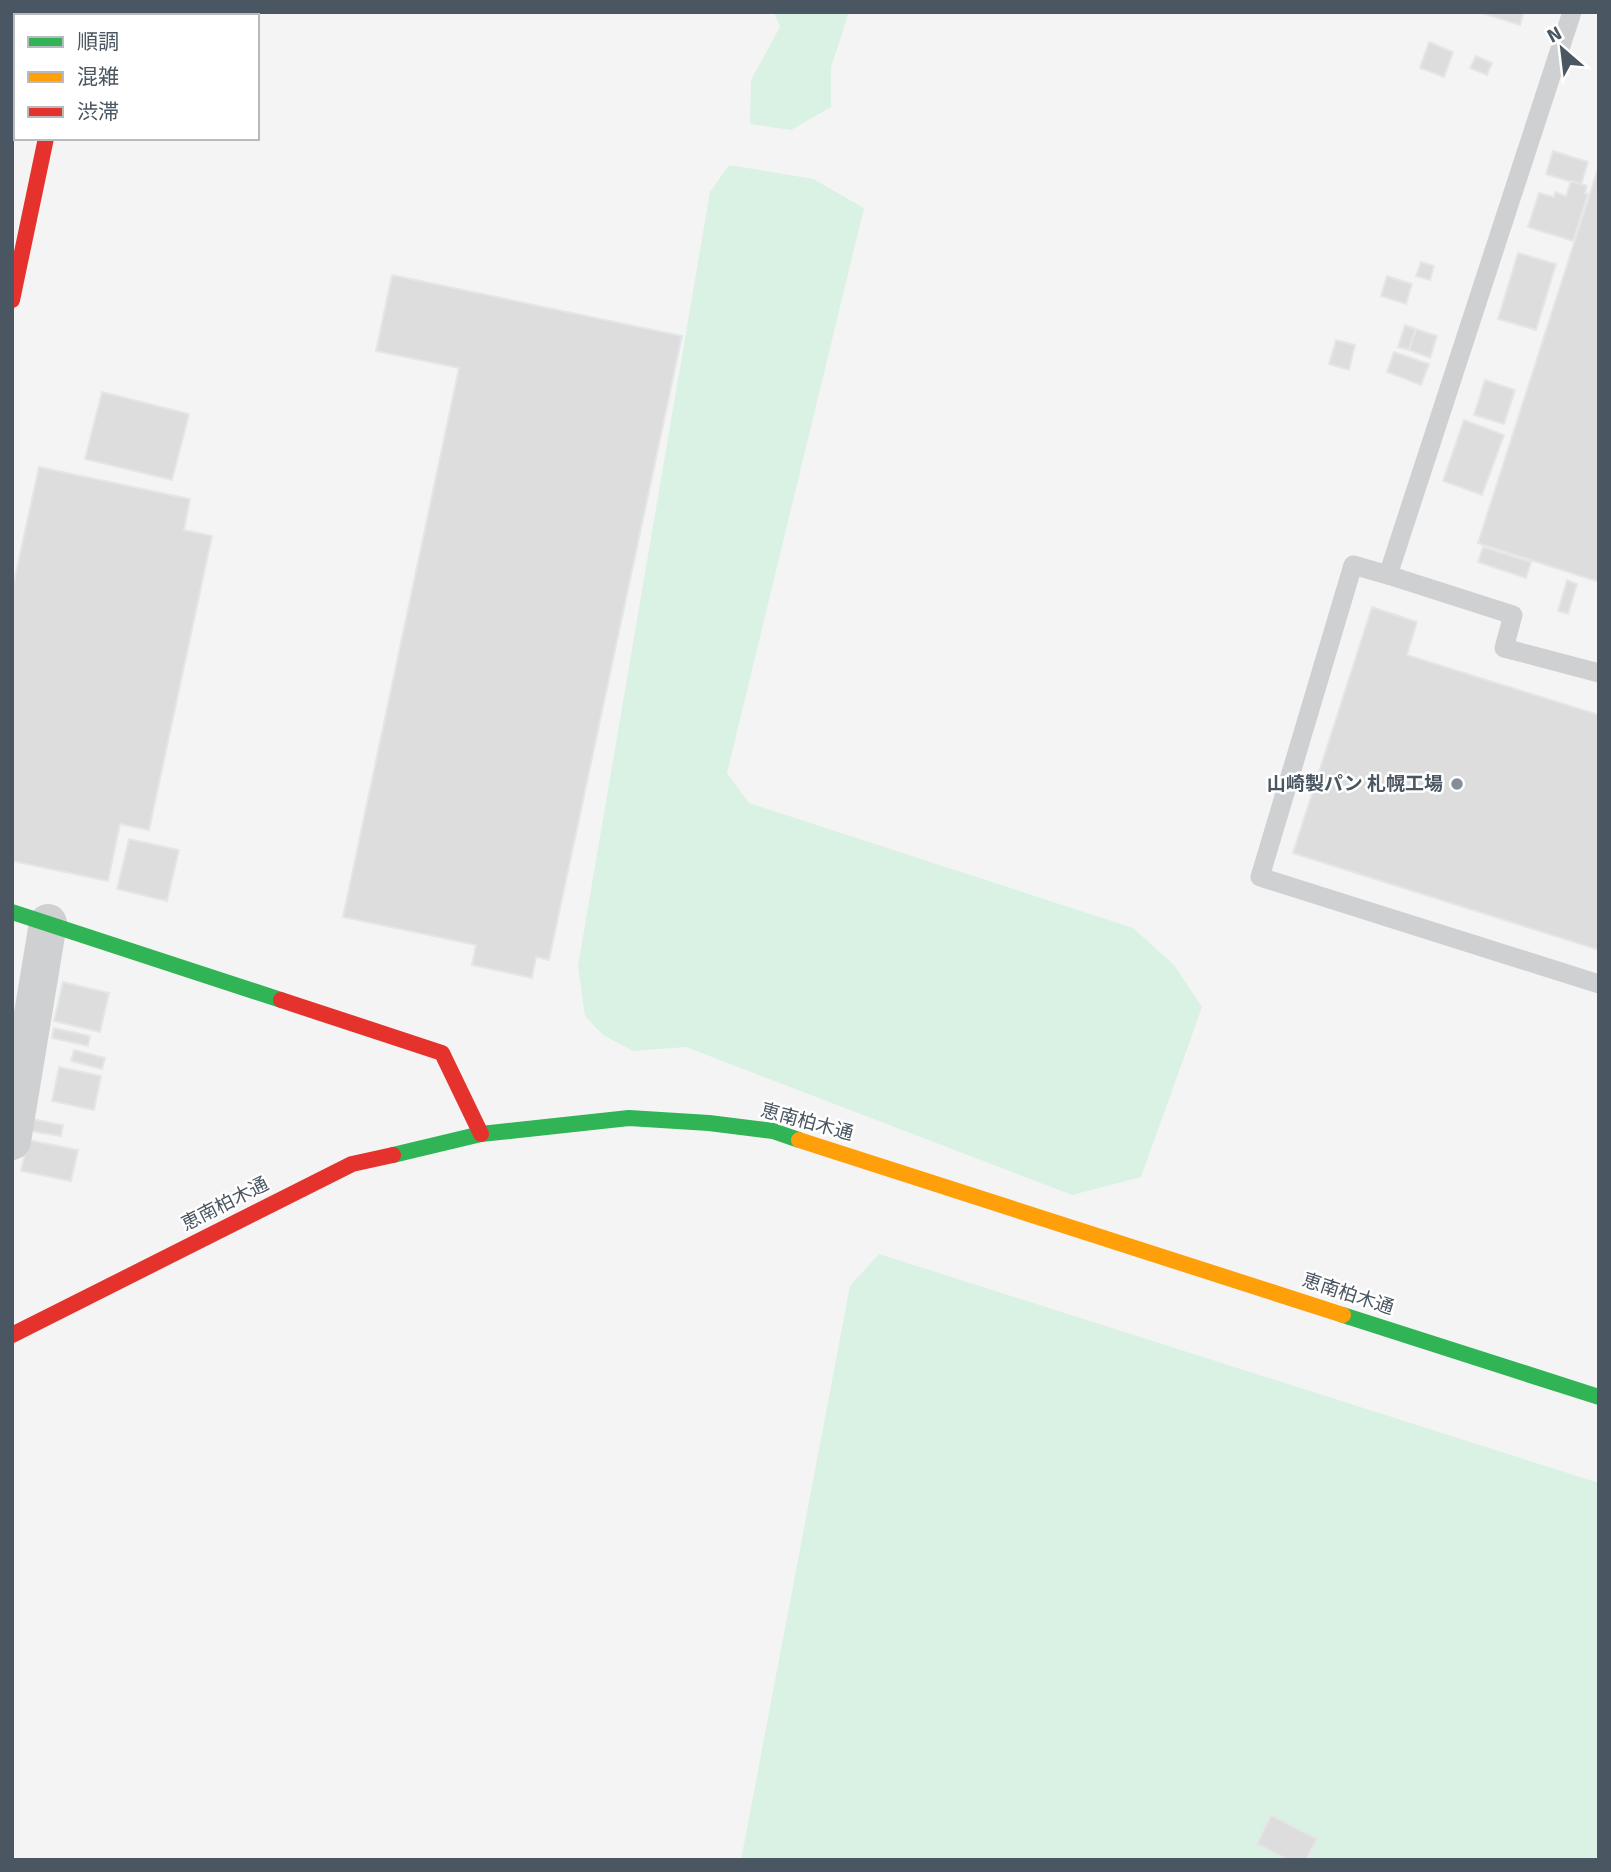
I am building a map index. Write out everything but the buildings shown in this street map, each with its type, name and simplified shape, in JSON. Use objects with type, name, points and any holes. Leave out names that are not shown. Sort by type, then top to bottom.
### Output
[{"type":"street","points":[[14,281],[46,140]]},
{"type":"street","points":[[12,912],[442,1054],[481,1134]]},
{"type":"street","points":[[12,1141],[48,923]]},
{"type":"street","name":"恵南柏木通","points":[[12,1335],[352,1164],[481,1134],[629,1118],[709,1123],[773,1131],[1599,1398]]},
{"type":"lane","points":[[1388,575],[1572,12]]},
{"type":"lane","points":[[1599,673],[1504,648],[1513,615],[1353,565],[1260,877],[1599,984]]},
{"type":"green space","points":[[774,12],[849,12],[831,67],[831,107],[791,130],[750,124],[751,80],[780,27]]},
{"type":"green space","points":[[729,165],[813,179],[864,208],[727,773],[749,803],[1133,928],[1174,965],[1202,1007],[1141,1177],[1072,1195],[686,1047],[633,1051],[603,1035],[585,1016],[578,966],[710,192]]},
{"type":"green space","points":[[879,1254],[1599,1483],[1599,1860],[741,1860],[850,1286]]},
{"type":"traffic: fast","points":[[12,912],[281,1000]]},
{"type":"traffic: fast","points":[[393,1155],[481,1134],[629,1118],[709,1123],[773,1131],[799,1140]]},
{"type":"traffic: fast","points":[[1343,1315],[1599,1397]]},
{"type":"traffic: slow","points":[[799,1140],[1343,1315]]},
{"type":"traffic: jam","points":[[12,300],[46,140]]},
{"type":"traffic: jam","points":[[281,1000],[442,1053],[481,1134]]},
{"type":"traffic: jam","points":[[12,1335],[352,1164],[393,1155]]},
{"type":"place","name":"山崎製パン 札幌工場","points":[[1457,784]]}]
